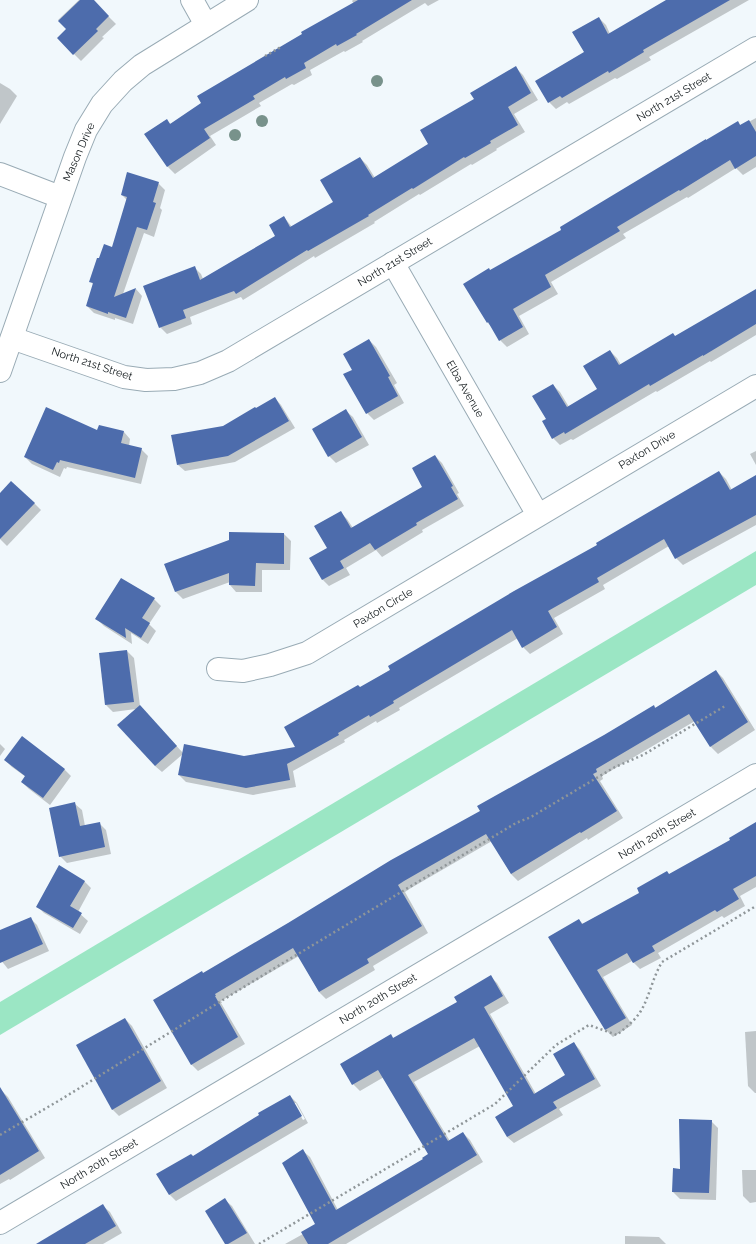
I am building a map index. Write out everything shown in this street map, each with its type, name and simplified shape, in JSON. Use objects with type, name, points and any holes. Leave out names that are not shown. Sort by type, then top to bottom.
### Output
[{"type":"street","points":[[192,0],[206,25]]},
{"type":"street","name":"Mason Drive","points":[[0,371],[75,157],[86,130],[102,104],[122,81],[142,65],[247,0]]},
{"type":"street","name":"North 21st Street","points":[[12,338],[124,377],[146,380],[174,379],[200,373],[228,361],[756,48]]},
{"type":"street","points":[[0,174],[60,197]]},
{"type":"street","name":"Elba Avenue","points":[[393,263],[538,515]]},
{"type":"street","name":"Paxton Drive","points":[[538,515],[756,386]]},
{"type":"street","name":"Paxton Circle","points":[[218,669],[243,672],[307,653],[538,515]]},
{"type":"street","name":"North 20th Street","points":[[0,1223],[756,776]]},
{"type":"path","points":[[265,56],[281,47]]},
{"type":"path","points":[[0,1135],[516,824],[531,817],[615,767],[643,755],[725,706]]},
{"type":"path","points":[[259,1244],[495,1104],[556,1044],[589,1025],[617,1034],[631,1023],[641,1010],[662,962],[756,906]]},
{"type":"green space","points":[[756,551],[756,585],[0,1035],[0,1002]]},
{"type":"building","points":[[80,0],[94,0],[109,16],[96,29],[98,31],[73,55],[57,38],[66,29],[58,21]]},
{"type":"building","points":[[358,0],[412,0],[356,34],[357,35],[337,46],[336,44],[304,63],[306,68],[286,79],[285,77],[253,96],[255,99],[204,129],[210,138],[167,167],[144,134],[167,119],[170,124],[201,103],[197,96],[302,34],[301,32]]},
{"type":"building","points":[[666,0],[730,0],[643,50],[644,52],[609,73],[608,71],[562,98],[560,96],[548,103],[535,81],[584,52],[572,32],[599,17],[608,34]]},
{"type":"building","points":[[516,66],[531,93],[508,107],[518,125],[490,141],[491,143],[465,158],[464,157],[368,215],[369,216],[308,251],[307,250],[236,294],[234,291],[183,310],[186,318],[159,328],[143,286],[195,266],[200,280],[275,236],[269,225],[284,216],[290,227],[333,202],[320,180],[360,157],[373,178],[428,144],[420,130],[474,99],[470,93]]},
{"type":"building","points":[[749,120],[756,132],[756,156],[735,169],[730,160],[617,227],[620,231],[545,275],[551,287],[513,309],[523,327],[499,341],[463,284],[489,268],[490,270],[561,230],[560,227],[706,139],[738,121],[740,125]]},
{"type":"building","points":[[127,172],[159,182],[153,202],[156,203],[147,230],[137,227],[114,297],[136,288],[126,318],[108,312],[108,314],[86,306],[93,283],[89,282],[97,258],[99,258],[104,244],[112,247],[127,197],[121,195]]},
{"type":"building","points":[[756,289],[756,324],[650,386],[649,384],[565,434],[564,432],[552,439],[542,421],[546,419],[532,396],[553,384],[567,407],[597,389],[583,366],[610,350],[619,365],[673,333],[675,336]]},
{"type":"building","points":[[369,339],[390,376],[388,377],[398,396],[366,414],[343,374],[352,370],[343,354]]},
{"type":"building","points":[[275,397],[289,421],[228,456],[177,465],[171,435],[223,426]]},
{"type":"building","points":[[46,407],[97,430],[99,425],[124,431],[121,443],[142,448],[135,478],[60,460],[59,463],[57,462],[53,470],[24,457]]},
{"type":"building","points":[[346,409],[362,437],[328,457],[312,429]]},
{"type":"building","points":[[435,455],[453,486],[451,487],[458,499],[416,523],[417,525],[375,550],[370,543],[340,561],[344,568],[322,580],[309,558],[327,548],[314,526],[341,511],[351,528],[422,487],[412,468]]},
{"type":"building","points":[[719,471],[730,490],[756,475],[756,515],[675,559],[664,539],[597,578],[599,582],[548,611],[557,627],[522,648],[512,630],[393,701],[394,703],[370,717],[369,715],[338,733],[339,735],[287,764],[290,780],[246,788],[178,775],[184,744],[244,756],[295,747],[284,727],[358,685],[360,687],[390,670],[388,666],[514,591],[597,545],[596,543]]},
{"type":"building","points":[[11,481],[35,503],[0,539],[0,493]]},
{"type":"building","points":[[229,532],[284,533],[284,564],[256,563],[255,586],[229,585],[229,573],[175,592],[164,564],[229,540]]},
{"type":"building","points":[[121,578],[155,598],[142,618],[150,623],[141,638],[125,628],[126,638],[95,619]]},
{"type":"building","points":[[127,650],[134,702],[105,705],[99,653]]},
{"type":"building","points":[[716,670],[748,722],[710,747],[689,714],[596,769],[597,772],[593,774],[617,811],[511,874],[486,834],[404,881],[398,885],[422,926],[367,959],[369,963],[319,992],[293,948],[215,994],[238,1037],[191,1065],[153,1000],[202,971],[203,973],[288,923],[391,860],[480,811],[477,806],[604,735],[654,705],[655,708]]},
{"type":"building","points":[[140,705],[177,746],[155,766],[117,725]]},
{"type":"building","points":[[22,736],[65,769],[43,798],[21,782],[25,776],[4,760]]},
{"type":"building","points":[[75,802],[80,826],[100,822],[105,847],[59,857],[49,808]]},
{"type":"building","points":[[756,822],[756,876],[733,889],[739,899],[717,912],[715,910],[652,946],[655,951],[633,963],[627,953],[597,970],[626,1018],[605,1030],[548,937],[579,919],[582,924],[639,893],[637,888],[667,871],[669,874],[730,840],[729,838]]},
{"type":"building","points":[[59,865],[85,881],[70,906],[82,913],[73,928],[36,907]]},
{"type":"building","points":[[31,917],[43,944],[0,963],[0,930]]},
{"type":"building","points":[[491,975],[503,996],[484,1007],[534,1094],[565,1075],[553,1054],[574,1042],[595,1079],[553,1102],[557,1108],[507,1137],[495,1117],[513,1106],[474,1038],[408,1075],[448,1141],[463,1132],[477,1155],[328,1244],[308,1244],[301,1232],[315,1224],[282,1163],[303,1149],[336,1210],[423,1159],[422,1158],[428,1154],[378,1070],[352,1085],[340,1064],[391,1034],[393,1038],[457,1002],[454,997]]},
{"type":"building","points":[[125,1018],[161,1081],[112,1110],[76,1045]]},
{"type":"building","points":[[0,1087],[39,1151],[0,1175]]},
{"type":"building","points":[[290,1095],[302,1116],[169,1195],[156,1174],[191,1154],[193,1156],[259,1115],[258,1113]]},
{"type":"building","points":[[679,1119],[712,1120],[709,1193],[672,1192],[673,1168],[680,1169]]},
{"type":"building","points":[[225,1198],[247,1233],[228,1244],[225,1244],[205,1211]]},
{"type":"building","points":[[103,1204],[116,1226],[85,1244],[36,1244]]}]
